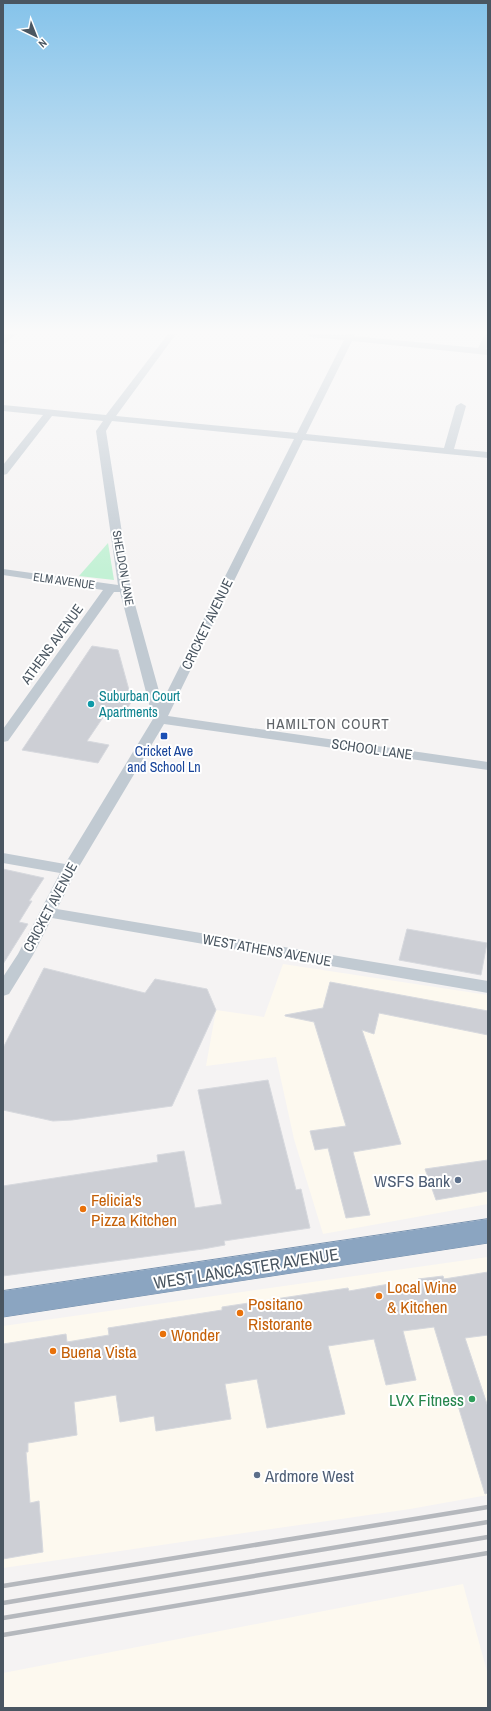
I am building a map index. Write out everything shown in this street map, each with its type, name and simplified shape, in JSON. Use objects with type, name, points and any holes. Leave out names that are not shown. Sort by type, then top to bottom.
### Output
[{"type":"highway","name":"WEST LANCASTER AVENUE","points":[[3,1304],[488,1231]]},
{"type":"street","points":[[3,472],[49,414]]},
{"type":"street","points":[[72,414],[488,455]]},
{"type":"street","name":"SHELDON LANE","points":[[112,414],[101,431],[125,590],[160,719]]},
{"type":"street","name":"CRICKET AVENUE","points":[[3,990],[25,955],[69,870],[160,719],[311,414]]},
{"type":"street","points":[[448,451],[459,414]]},
{"type":"street","name":"ELM AVENUE","points":[[3,573],[125,590]]},
{"type":"street","name":"ATHENS AVENUE","points":[[3,738],[111,588]]},
{"type":"street","name":"SCHOOL LANE","points":[[160,719],[488,766]]},
{"type":"street","points":[[3,858],[69,870]]},
{"type":"street","name":"WEST ATHENS AVENUE","points":[[46,912],[488,987]]},
{"type":"shaded area","points":[[283,964],[488,995],[488,1204],[323,1234],[294,1139],[276,1057],[206,1066],[216,1010],[264,1017]]},
{"type":"shaded area","points":[[488,1257],[488,1495],[410,1509],[3,1568],[3,1326]]},
{"type":"shaded area","points":[[463,1584],[488,1675],[488,1708],[3,1708],[3,1673]]},
{"type":"green space","points":[[108,543],[114,580],[79,576]]},
{"type":"building","name":"Suburban Court Apartments","points":[[92,646],[118,650],[132,701],[121,718],[104,716],[87,741],[109,745],[98,763],[22,750]]},
{"type":"building","points":[[3,869],[44,878],[29,901],[32,901],[19,922],[28,924],[3,964]]},
{"type":"building","points":[[407,929],[487,943],[481,975],[399,960]]},
{"type":"building","points":[[44,968],[145,993],[155,979],[207,989],[216,1010],[172,1106],[72,1120],[53,1121],[3,1110],[3,1048]]},
{"type":"building","points":[[330,982],[488,1011],[488,1035],[379,1013],[374,1034],[362,1030],[401,1144],[353,1152],[370,1215],[346,1218],[328,1148],[315,1150],[310,1131],[346,1126],[314,1022],[285,1016],[323,1008]]},
{"type":"building","points":[[268,1080],[296,1190],[301,1189],[310,1228],[224,1241],[225,1245],[203,1249],[3,1276],[3,1186],[158,1162],[157,1155],[184,1151],[195,1208],[222,1204],[198,1090]]},
{"type":"building","name":"WSFS Bank","points":[[488,1160],[488,1191],[436,1200],[425,1169]]},
{"type":"building","points":[[488,1272],[488,1335],[465,1338],[488,1407],[488,1493],[485,1494],[434,1327],[403,1331],[416,1380],[386,1385],[374,1339],[328,1346],[345,1414],[267,1428],[257,1379],[225,1384],[231,1419],[156,1431],[154,1416],[120,1422],[116,1395],[74,1402],[77,1435],[28,1443],[28,1452],[26,1452],[30,1503],[39,1501],[43,1552],[3,1559],[3,1344],[66,1334],[67,1342],[109,1335],[108,1328],[222,1310],[222,1307],[348,1288],[349,1291],[389,1284],[391,1292],[420,1287],[418,1279],[443,1276],[444,1279]]},
{"type":"railway","points":[[3,1586],[488,1507]]},
{"type":"railway","points":[[3,1603],[488,1522]]},
{"type":"railway","points":[[3,1618],[488,1537]]},
{"type":"railway","points":[[3,1635],[488,1553]]},
{"type":"place","name":"Suburban Court Apartments","points":[[91,704]]},
{"type":"place","name":"Cricket Ave and School Ln","points":[[164,736]]},
{"type":"place","name":"WSFS Bank","points":[[458,1180]]},
{"type":"place","name":"Felicia's Pizza Kitchen","points":[[83,1209]]},
{"type":"place","name":"Local Wine & Kitchen","points":[[379,1296]]},
{"type":"place","name":"Positano Ristorante","points":[[240,1313]]},
{"type":"place","name":"Wonder","points":[[163,1334]]},
{"type":"place","name":"Buena Vista","points":[[53,1351]]},
{"type":"place","name":"LVX Fitness","points":[[472,1399]]},
{"type":"place","name":"Ardmore West","points":[[257,1475]]},
{"type":"district","name":"HAMILTON COURT","points":[[328,723]]}]
